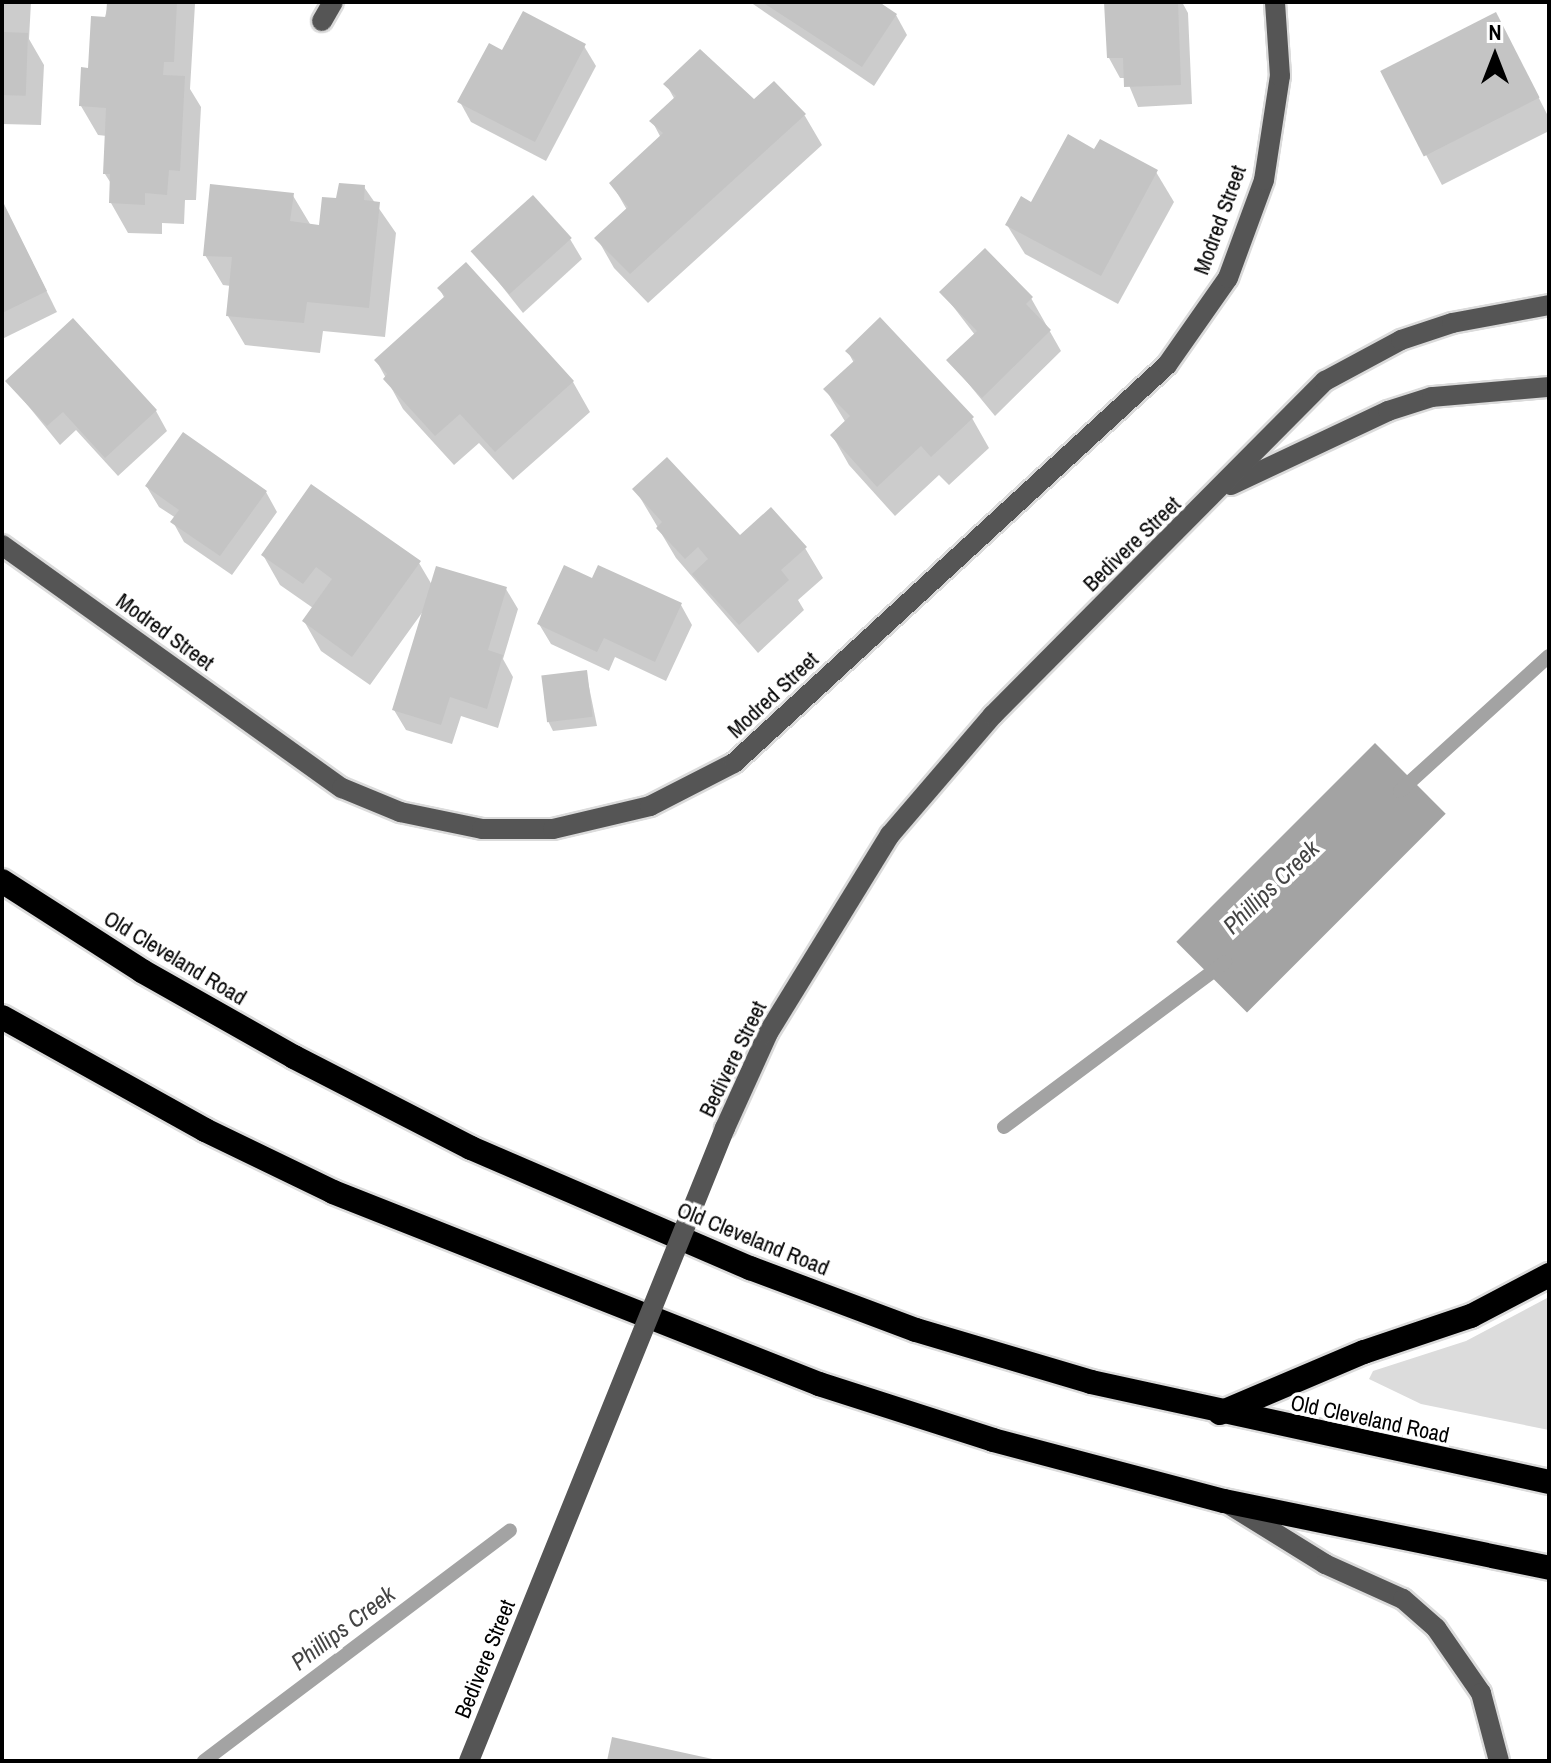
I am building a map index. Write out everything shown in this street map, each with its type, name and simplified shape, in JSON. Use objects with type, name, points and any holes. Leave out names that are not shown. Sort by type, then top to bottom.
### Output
[{"type":"highway","name":"Old Cleveland Road","points":[[2,881],[142,971],[294,1057],[471,1148],[615,1212],[916,1330],[1220,1413],[1549,1482]]},
{"type":"highway","points":[[2,1017],[205,1130],[333,1192],[819,1384],[993,1440],[1224,1501],[1549,1568]]},
{"type":"highway","points":[[1220,1413],[1364,1352],[1471,1316],[1549,1275]]},
{"type":"street","points":[[322,21],[333,2]]},
{"type":"street","name":"Modred Street","points":[[2,545],[342,788],[400,812],[482,829],[553,829],[650,806],[734,763],[1167,365],[1228,278],[1264,180],[1280,76],[1275,2]]},
{"type":"street","name":"Bedivere Street","points":[[469,1761],[725,1128],[768,1033],[890,835],[993,715],[1220,491],[1325,381],[1361,357],[1452,323],[1549,305]]},
{"type":"street","name":"Bedivere Street","points":[[1220,491],[1402,406],[1481,390],[1549,387]]},
{"type":"street","points":[[1224,1501],[1325,1564],[1403,1599],[1436,1628],[1481,1693],[1499,1761]]},
{"type":"shaded area","points":[[1549,1297],[1549,1430],[1421,1404],[1369,1379],[1373,1371],[1466,1341]]},
{"type":"water","points":[[1375,743],[1446,814],[1247,1012],[1176,942]]},
{"type":"building","points":[[107,2],[177,2],[174,62],[164,62],[163,75],[185,76],[180,171],[169,170],[167,195],[145,193],[145,205],[109,203],[110,174],[103,174],[106,108],[79,106],[81,67],[88,68],[91,16],[106,17]]},
{"type":"building","points":[[762,2],[879,2],[897,14],[862,67]]},
{"type":"building","points":[[1104,2],[1178,2],[1181,85],[1124,87],[1123,58],[1107,58]]},
{"type":"building","points":[[523,11],[586,44],[535,142],[457,102],[489,43],[502,50]]},
{"type":"building","points":[[1496,12],[1540,98],[1424,157],[1380,71]]},
{"type":"building","points":[[2,32],[28,33],[26,96],[2,95]]},
{"type":"building","points":[[700,49],[754,99],[774,81],[806,114],[630,274],[594,238],[628,207],[609,183],[663,133],[649,121],[676,96],[663,84]]},
{"type":"building","points":[[1068,134],[1094,149],[1100,139],[1158,170],[1101,276],[1005,225],[1021,196],[1031,202]]},
{"type":"building","points":[[339,183],[365,185],[364,200],[380,202],[369,308],[307,302],[304,323],[226,316],[232,257],[203,256],[210,184],[294,193],[290,221],[319,225],[322,197],[336,198]]},
{"type":"building","points":[[533,195],[572,238],[509,294],[471,251]]},
{"type":"building","points":[[2,200],[47,291],[2,313]]},
{"type":"building","points":[[985,248],[1033,297],[1026,304],[1051,330],[982,398],[946,360],[977,331],[939,292]]},
{"type":"building","points":[[466,262],[574,381],[495,452],[460,414],[435,436],[383,379],[387,374],[374,360],[445,296],[437,288]]},
{"type":"building","points":[[880,317],[974,417],[931,457],[921,446],[877,487],[830,435],[850,416],[823,389],[855,360],[845,351]]},
{"type":"building","points":[[73,318],[157,410],[105,458],[63,412],[47,426],[5,381]]},
{"type":"building","points":[[183,432],[267,491],[220,556],[170,522],[179,510],[145,486]]},
{"type":"building","points":[[667,457],[740,535],[771,507],[807,547],[781,570],[789,580],[739,625],[692,574],[708,559],[698,547],[685,559],[656,528],[662,522],[632,489]]},
{"type":"building","points":[[311,484],[421,561],[352,657],[302,621],[332,579],[316,567],[303,584],[261,555]]},
{"type":"building","points":[[564,565],[592,578],[598,565],[682,603],[655,662],[604,638],[597,652],[537,624]]},
{"type":"building","points":[[436,566],[507,587],[488,650],[503,655],[487,709],[450,697],[441,725],[392,710]]},
{"type":"building","points":[[587,670],[593,717],[547,722],[541,676]]},
{"type":"building","points":[[612,1737],[717,1760],[717,1761],[607,1761]]},
{"type":"waterway","name":"Phillips Creek","points":[[1400,791],[1549,656]]},
{"type":"waterway","name":"Phillips Creek","points":[[1004,1127],[1225,962]]},
{"type":"waterway","name":"Phillips Creek","points":[[204,1761],[510,1530]]}]
